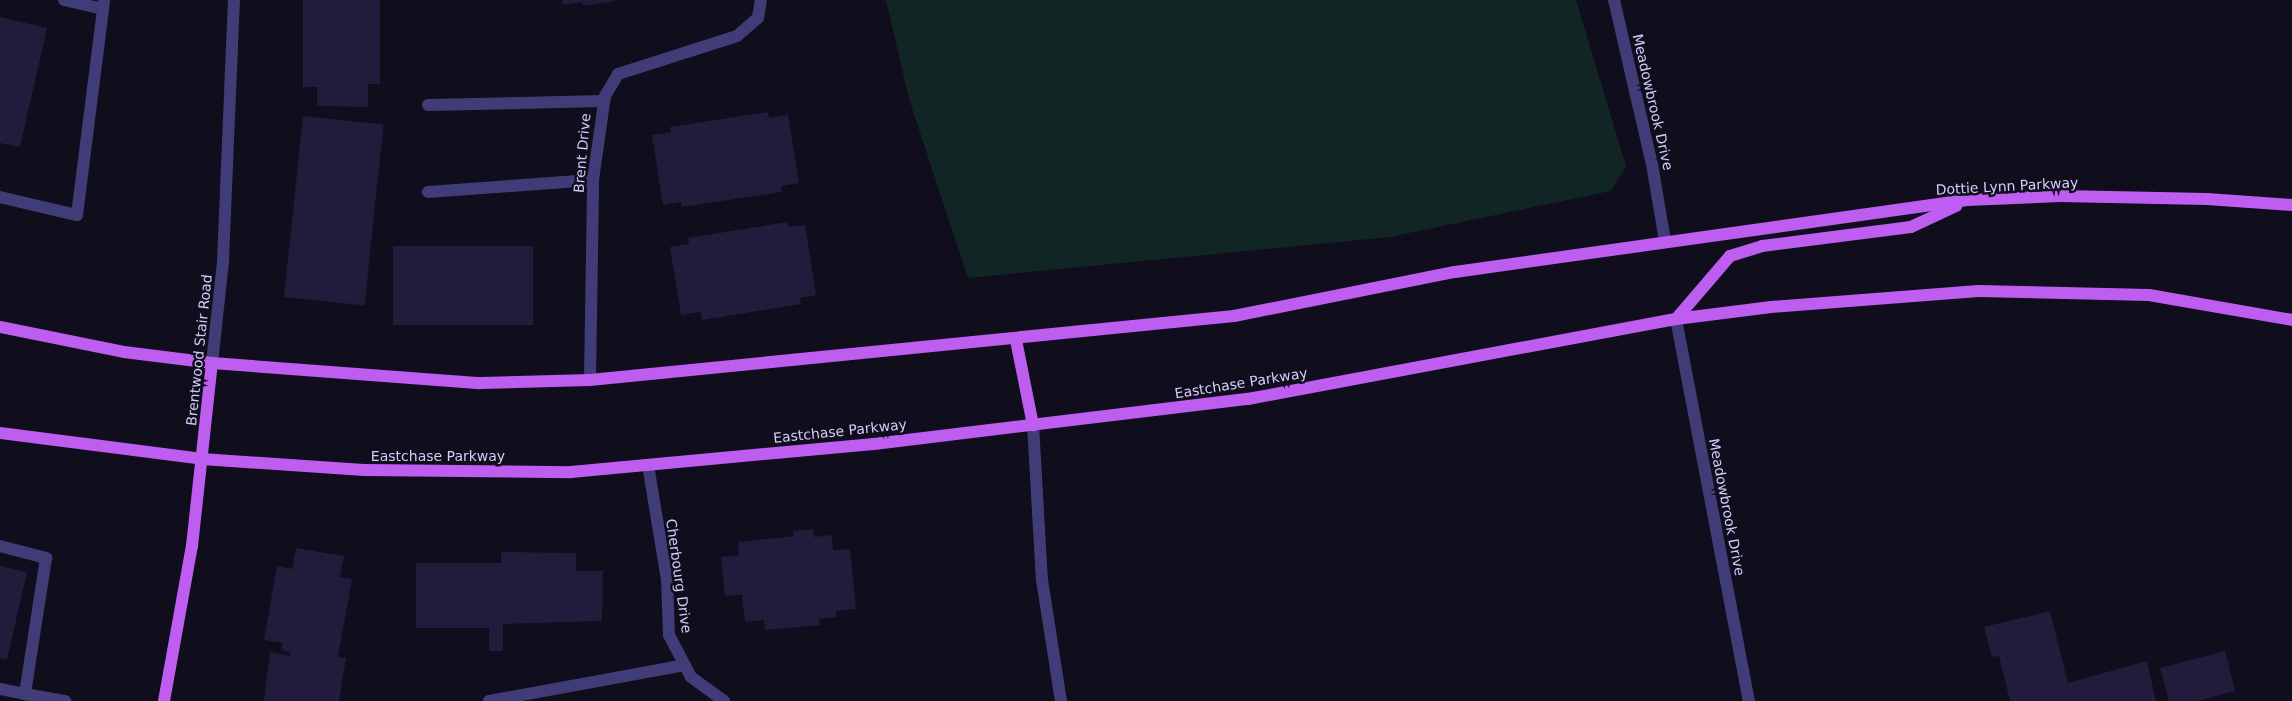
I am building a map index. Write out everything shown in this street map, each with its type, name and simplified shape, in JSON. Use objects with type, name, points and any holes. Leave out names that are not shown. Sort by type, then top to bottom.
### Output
[{"type":"main road","name":"Dottie Lynn Parkway","points":[[1665,241],[1967,200],[2071,196],[2207,199],[2292,205]]},
{"type":"main road","points":[[1676,319],[1730,256],[1762,246],[1911,227],[1967,200]]},
{"type":"main road","points":[[0,327],[124,352],[212,363],[480,383],[590,380],[1016,340],[1234,316],[1455,272],[1665,241]]},
{"type":"main road","points":[[1676,319],[1771,307],[1978,291],[2149,295],[2292,320]]},
{"type":"main road","name":"Eastchase Parkway","points":[[0,434],[202,459],[364,470],[571,472],[1033,425],[1248,400],[1676,319]]},
{"type":"main road","points":[[1016,340],[1033,425]]},
{"type":"main road","name":"Brentwood Stair Road","points":[[164,701],[192,546],[212,363]]},
{"type":"street","points":[[0,197],[77,215],[104,5],[64,0]]},
{"type":"street","name":"Brentwood Stair Road","points":[[212,363],[223,261],[229,0]]},
{"type":"street","name":"Brent Drive","points":[[590,380],[593,180],[603,101],[618,74],[737,36],[758,18],[761,0]]},
{"type":"street","name":"Meadowbrook Drive","points":[[1614,0],[1652,164],[1665,241]]},
{"type":"street","points":[[428,105],[603,101]]},
{"type":"street","points":[[428,192],[593,180]]},
{"type":"street","name":"Meadowbrook Drive","points":[[1676,319],[1748,701]]},
{"type":"street","points":[[1033,425],[1042,580],[1061,701]]},
{"type":"street","name":"Cherbourg Drive","points":[[648,465],[667,580],[669,635],[691,677],[724,701]]},
{"type":"street","points":[[0,546],[46,558],[25,694]]},
{"type":"street","points":[[489,701],[685,665]]},
{"type":"street","points":[[0,688],[65,701]]},
{"type":"green space","points":[[886,0],[1576,0],[1626,166],[1611,191],[1390,237],[968,278],[909,99]]},
{"type":"building","points":[[303,0],[380,0],[380,84],[368,84],[368,107],[317,106],[317,87],[303,87]]},
{"type":"building","points":[[562,0],[615,1],[583,6],[583,2],[563,5]]},
{"type":"building","points":[[0,17],[47,28],[20,147],[0,143]]},
{"type":"building","points":[[768,112],[769,118],[788,115],[799,183],[781,186],[782,192],[682,207],[681,202],[663,205],[652,135],[671,132],[670,127]]},
{"type":"building","points":[[303,116],[384,124],[365,305],[284,297]]},
{"type":"building","points":[[787,222],[788,227],[805,225],[816,295],[800,298],[801,304],[702,320],[700,312],[681,315],[670,247],[689,244],[688,238]]},
{"type":"building","points":[[393,246],[533,246],[533,325],[393,325]]},
{"type":"building","points":[[813,529],[814,537],[832,535],[833,550],[850,549],[856,609],[836,611],[836,617],[819,619],[820,625],[765,630],[764,620],[745,622],[742,595],[725,596],[721,557],[739,555],[738,542],[794,536],[793,531]]},
{"type":"building","points":[[296,548],[344,556],[340,577],[352,579],[338,657],[346,658],[339,701],[264,701],[270,652],[290,656],[291,652],[281,650],[283,643],[264,640],[277,566],[292,569]]},
{"type":"building","points":[[501,552],[576,553],[576,571],[603,571],[602,621],[503,624],[503,651],[489,651],[489,628],[416,628],[416,563],[501,563]]},
{"type":"building","points":[[0,566],[27,572],[7,660],[0,658]]},
{"type":"building","points":[[2050,611],[2068,683],[2147,661],[2156,701],[2010,701],[1999,656],[1992,657],[1984,627]]},
{"type":"building","points":[[2225,651],[2235,691],[2197,701],[2169,701],[2160,668]]}]
